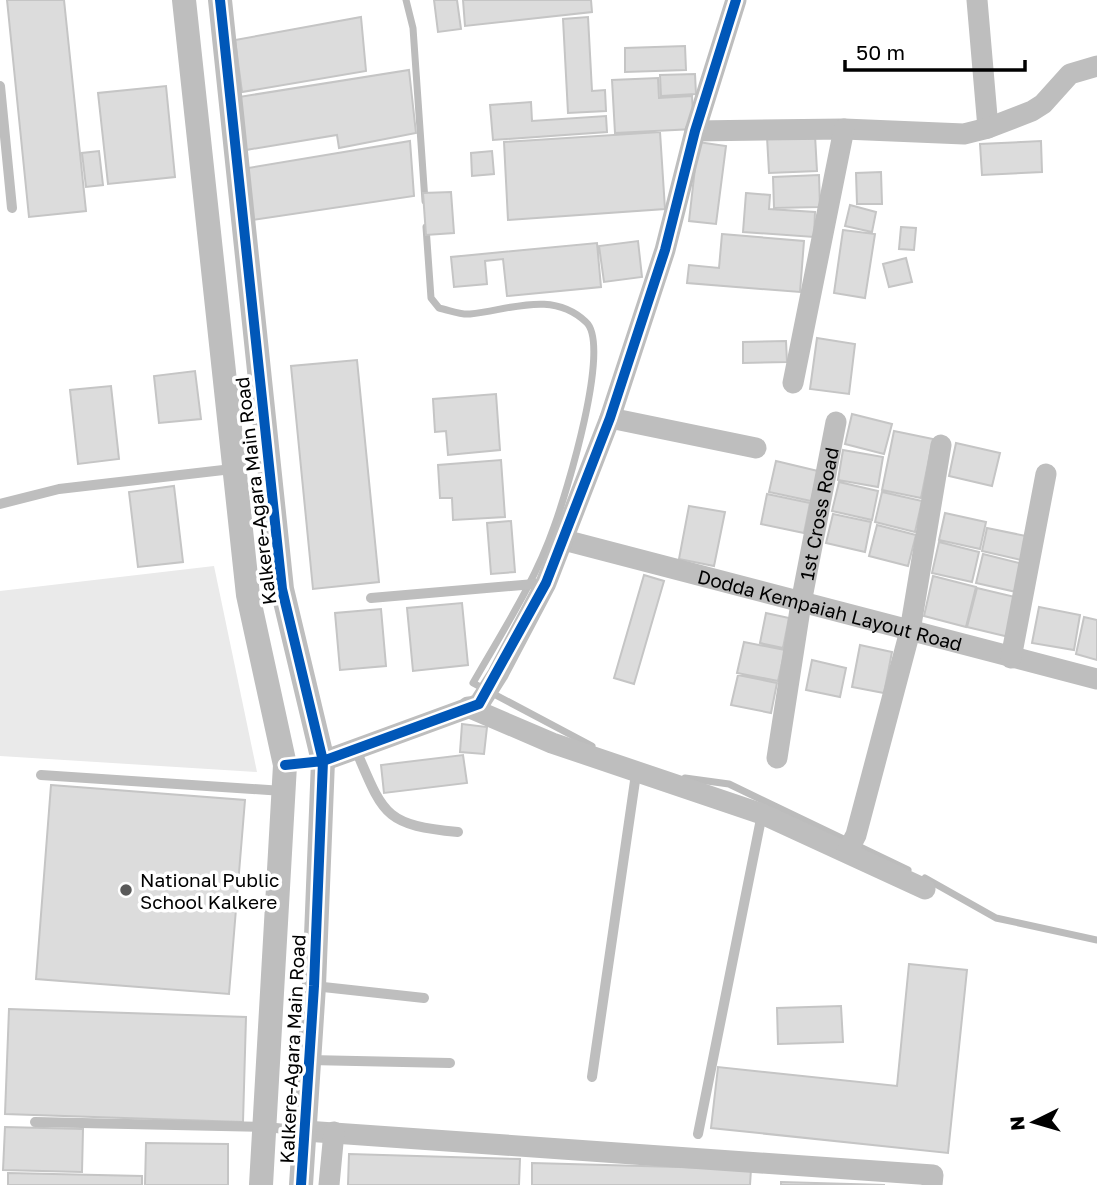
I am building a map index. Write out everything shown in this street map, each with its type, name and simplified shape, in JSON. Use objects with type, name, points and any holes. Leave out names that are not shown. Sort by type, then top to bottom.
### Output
[{"type":"street","name":"Kalkere-Agara Main Road","points":[[184,0],[232,469],[248,595],[285,765],[261,1185]]},
{"type":"street","name":"Kalkere-Agara Main Road","points":[[219,0],[282,589],[323,761],[314,986],[301,1185]]},
{"type":"street","points":[[285,765],[323,761],[356,750],[479,700],[564,540],[610,418],[666,250],[695,131],[736,0]]},
{"type":"street","points":[[977,0],[988,128]]},
{"type":"street","points":[[695,131],[844,129],[964,134],[1032,111],[1043,104],[1070,74],[1097,66]]},
{"type":"street","points":[[793,383],[844,129]]},
{"type":"street","points":[[610,418],[756,448]]},
{"type":"street","name":"1st Cross Road","points":[[777,758],[801,603],[836,422]]},
{"type":"street","points":[[850,844],[909,631],[941,445]]},
{"type":"street","points":[[1011,658],[1046,474]]},
{"type":"street","name":"Dodda Kempaiah Layout Road","points":[[564,540],[1097,679]]},
{"type":"street","points":[[479,700],[552,743],[636,774],[850,844],[925,889]]},
{"type":"street","points":[[305,1131],[933,1175],[932,1185]]},
{"type":"street","points":[[329,1185],[334,1132]]},
{"type":"lane","points":[[0,86],[12,208]]},
{"type":"lane","points":[[0,504],[59,489],[232,469]]},
{"type":"lane","points":[[371,598],[541,584]]},
{"type":"lane","points":[[356,750],[385,812],[416,828],[458,832]]},
{"type":"lane","points":[[592,1077],[636,774]]},
{"type":"lane","points":[[41,775],[284,791]]},
{"type":"lane","points":[[698,1134],[762,814]]},
{"type":"lane","points":[[314,986],[424,998]]},
{"type":"lane","points":[[309,1059],[450,1063]]},
{"type":"lane","points":[[35,1122],[266,1127],[305,1131]]},
{"type":"shaded area","points":[[214,566],[257,772],[0,756],[0,591]]},
{"type":"building","points":[[7,0],[64,0],[86,211],[29,217]]},
{"type":"building","points":[[434,0],[457,0],[461,29],[438,32]]},
{"type":"building","points":[[463,0],[591,0],[592,12],[465,26]]},
{"type":"building","points":[[361,17],[366,71],[242,92],[235,40]]},
{"type":"building","points":[[588,17],[592,91],[605,90],[606,111],[568,113],[563,19]]},
{"type":"building","points":[[685,46],[686,70],[625,72],[625,48]]},
{"type":"building","points":[[409,70],[416,133],[339,148],[337,135],[246,150],[239,97]]},
{"type":"building","points":[[695,74],[696,94],[661,96],[660,75]]},
{"type":"building","points":[[658,78],[659,98],[692,96],[694,129],[615,133],[612,80]]},
{"type":"building","points":[[166,86],[175,177],[108,184],[98,93]]},
{"type":"building","points":[[531,102],[532,121],[606,116],[607,132],[493,140],[490,105]]},
{"type":"building","points":[[660,132],[665,209],[508,220],[504,142]]},
{"type":"building","points":[[815,135],[817,171],[769,173],[767,137]]},
{"type":"building","points":[[410,141],[414,196],[253,220],[248,168]]},
{"type":"building","points":[[1041,141],[1042,172],[982,175],[980,144]]},
{"type":"building","points":[[698,142],[726,146],[716,224],[689,221]]},
{"type":"building","points":[[99,151],[103,185],[86,187],[82,153]]},
{"type":"building","points":[[492,151],[494,174],[472,176],[471,153]]},
{"type":"building","points":[[881,172],[882,204],[857,204],[856,173]]},
{"type":"building","points":[[819,175],[820,207],[774,208],[773,177]]},
{"type":"building","points":[[451,192],[454,233],[426,235],[423,193]]},
{"type":"building","points":[[746,193],[770,195],[769,209],[815,212],[814,237],[743,232]]},
{"type":"building","points":[[850,205],[876,212],[872,232],[845,226]]},
{"type":"building","points":[[901,227],[916,228],[914,250],[899,249]]},
{"type":"building","points":[[843,230],[875,234],[865,298],[834,293]]},
{"type":"building","points":[[722,234],[804,241],[800,292],[687,283],[689,265],[719,268]]},
{"type":"building","points":[[638,241],[642,277],[604,282],[599,246]]},
{"type":"building","points":[[597,243],[601,287],[507,296],[503,259],[485,261],[487,284],[454,287],[451,257]]},
{"type":"building","points":[[906,258],[912,282],[889,287],[883,264]]},
{"type":"building","points":[[817,338],[855,344],[849,394],[810,389]]},
{"type":"building","points":[[786,341],[787,362],[743,363],[743,342]]},
{"type":"building","points":[[357,360],[379,582],[313,589],[291,366]]},
{"type":"building","points":[[195,371],[201,419],[159,423],[154,376]]},
{"type":"building","points":[[111,386],[119,459],[78,464],[70,390]]},
{"type":"building","points":[[496,394],[500,450],[448,455],[446,431],[435,432],[433,399]]},
{"type":"building","points":[[852,414],[892,424],[884,454],[845,444]]},
{"type":"building","points":[[894,431],[933,439],[921,498],[882,490]]},
{"type":"building","points":[[956,443],[1000,453],[992,486],[949,476]]},
{"type":"building","points":[[843,450],[883,457],[878,487],[838,480]]},
{"type":"building","points":[[501,460],[505,517],[453,520],[452,498],[440,498],[438,465]]},
{"type":"building","points":[[776,461],[818,471],[811,501],[769,492]]},
{"type":"building","points":[[839,482],[878,491],[872,520],[832,511]]},
{"type":"building","points":[[174,486],[183,562],[138,567],[129,492]]},
{"type":"building","points":[[882,492],[922,501],[915,532],[875,522]]},
{"type":"building","points":[[767,494],[810,503],[804,533],[761,524]]},
{"type":"building","points":[[689,506],[725,512],[714,566],[679,559]]},
{"type":"building","points":[[945,513],[986,522],[980,549],[939,540]]},
{"type":"building","points":[[833,514],[871,522],[865,552],[826,543]]},
{"type":"building","points":[[511,521],[515,572],[491,574],[487,523]]},
{"type":"building","points":[[877,525],[916,535],[908,566],[869,556]]},
{"type":"building","points":[[987,528],[1026,536],[1021,560],[982,551]]},
{"type":"building","points":[[939,542],[979,552],[972,582],[932,573]]},
{"type":"building","points":[[983,554],[1023,564],[1016,592],[976,583]]},
{"type":"building","points":[[644,575],[664,581],[634,684],[614,678]]},
{"type":"building","points":[[933,576],[976,587],[966,627],[924,616]]},
{"type":"building","points":[[977,588],[1019,598],[1009,637],[967,627]]},
{"type":"building","points":[[462,603],[468,665],[413,671],[407,608]]},
{"type":"building","points":[[1039,607],[1080,615],[1074,650],[1032,643]]},
{"type":"building","points":[[381,609],[386,666],[340,670],[335,613]]},
{"type":"building","points":[[766,613],[789,618],[783,648],[760,643]]},
{"type":"building","points":[[1084,617],[1097,620],[1097,660],[1076,654]]},
{"type":"building","points":[[744,642],[785,650],[778,681],[737,673]]},
{"type":"building","points":[[860,645],[892,652],[884,693],[852,687]]},
{"type":"building","points":[[812,660],[846,668],[840,697],[806,690]]},
{"type":"building","points":[[738,675],[777,683],[771,713],[731,705]]},
{"type":"building","points":[[462,724],[487,727],[484,754],[460,752]]},
{"type":"building","points":[[463,755],[467,783],[384,793],[381,765]]},
{"type":"building","points":[[51,785],[245,800],[229,994],[36,979]]},
{"type":"building","points":[[909,964],[967,970],[948,1153],[711,1128],[718,1067],[897,1086]]},
{"type":"building","points":[[841,1006],[843,1042],[778,1044],[777,1008]]},
{"type":"building","points":[[9,1009],[246,1017],[243,1122],[5,1114]]},
{"type":"building","points":[[5,1127],[83,1129],[82,1172],[3,1170]]},
{"type":"building","points":[[146,1143],[228,1144],[228,1185],[145,1185]]},
{"type":"building","points":[[349,1154],[520,1159],[519,1185],[348,1185]]},
{"type":"building","points":[[532,1163],[751,1169],[750,1185],[532,1185]]},
{"type":"building","points":[[8,1173],[142,1176],[142,1185],[8,1185]]},
{"type":"building","points":[[781,1182],[885,1185],[781,1185]]},
{"type":"waterway","points":[[406,0],[413,28],[425,201]]},
{"type":"waterway","points":[[426,227],[431,298],[439,308],[466,314],[545,304],[573,312],[586,322],[593,336],[594,359],[584,421],[554,527],[528,587],[473,683],[592,746]]},
{"type":"waterway","points":[[685,778],[729,784],[908,870]]},
{"type":"waterway","points":[[925,878],[996,918],[1097,940]]},
{"type":"cycle path","points":[[220,0],[282,589],[323,761],[314,986],[301,1185]]},
{"type":"cycle path","points":[[285,765],[323,761],[479,704],[546,583],[610,418],[665,250],[695,131],[736,0]]},
{"type":"place","name":"National Public School Kalkere","points":[[126,890]]}]
